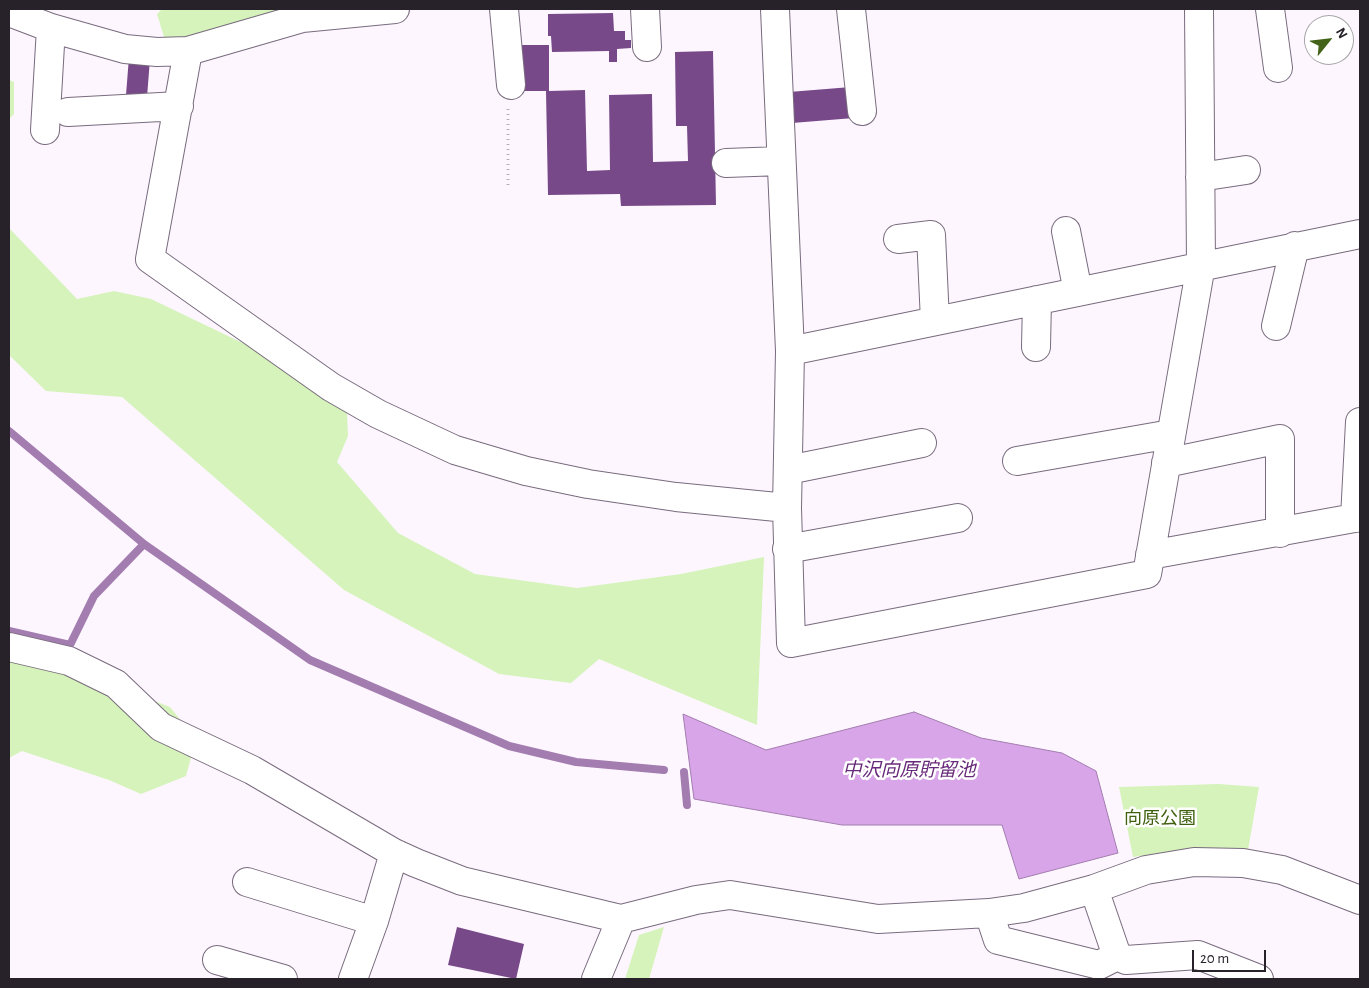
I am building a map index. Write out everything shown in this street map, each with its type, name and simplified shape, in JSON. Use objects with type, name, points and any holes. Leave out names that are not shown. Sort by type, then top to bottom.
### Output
[{"type":"street","points":[[9,12],[51,28],[126,49],[158,52],[188,51],[302,18],[396,9]]},
{"type":"street","points":[[504,9],[511,85]]},
{"type":"street","points":[[645,9],[647,47]]},
{"type":"street","points":[[775,9],[790,351],[787,549],[791,643],[1147,574],[1201,265],[1199,9]]},
{"type":"street","points":[[851,9],[862,111]]},
{"type":"street","points":[[1270,9],[1278,68]]},
{"type":"street","points":[[45,130],[51,28]]},
{"type":"street","points":[[188,51],[150,259],[331,387],[378,414],[455,450],[526,471],[588,484],[676,497],[787,508]]},
{"type":"street","points":[[68,112],[179,106]]},
{"type":"street","points":[[726,163],[781,162]]},
{"type":"street","points":[[1200,177],[1246,170]]},
{"type":"street","points":[[1066,231],[1078,292]]},
{"type":"street","points":[[790,351],[1201,265],[1360,234]]},
{"type":"street","points":[[898,240],[931,235],[935,321]]},
{"type":"street","points":[[1276,326],[1296,246]]},
{"type":"street","points":[[1036,346],[1037,300]]},
{"type":"street","points":[[1150,555],[1358,518],[1360,422]]},
{"type":"street","points":[[1017,461],[1171,434]]},
{"type":"street","points":[[1166,463],[1280,439],[1280,533]]},
{"type":"street","points":[[788,470],[922,443]]},
{"type":"street","points":[[787,549],[958,518]]},
{"type":"street","points":[[9,647],[69,661],[116,684],[161,726],[252,770],[394,853],[462,881],[621,919],[696,900],[730,895],[878,918],[990,913],[1024,908],[1094,888],[1146,870],[1194,862],[1243,863],[1282,870],[1360,900]]},
{"type":"street","points":[[353,979],[374,921],[394,853]]},
{"type":"street","points":[[247,882],[374,921]]},
{"type":"street","points":[[1094,888],[1117,956],[1126,960],[1198,955],[1259,979]]},
{"type":"street","points":[[990,913],[998,940],[1099,965],[1117,956]]},
{"type":"street","points":[[596,979],[621,919]]},
{"type":"street","points":[[217,960],[283,979]]},
{"type":"path","points":[[508,189],[508,88],[511,85]]},
{"type":"green space","points":[[162,9],[307,9],[194,39],[164,37],[157,14]]},
{"type":"green space","points":[[9,80],[14,82],[14,114],[9,119]]},
{"type":"green space","points":[[9,228],[77,299],[114,291],[151,299],[249,346],[311,390],[347,411],[348,436],[337,462],[398,533],[475,574],[577,588],[681,574],[764,557],[757,725],[599,659],[571,683],[499,674],[344,590],[122,397],[46,391],[9,355]]},
{"type":"green space","points":[[9,656],[67,667],[170,707],[196,739],[186,776],[141,794],[109,780],[22,751],[9,758]]},
{"type":"green space","name":"向原公園","points":[[1219,784],[1259,787],[1248,850],[1187,849],[1133,857],[1119,787]]},
{"type":"green space","points":[[664,927],[649,979],[625,979],[639,935]]},
{"type":"water","name":"中沢向原貯留池","points":[[914,712],[981,738],[1062,753],[1096,771],[1118,853],[1019,879],[1002,825],[842,825],[694,799],[683,714],[766,750]]},
{"type":"building","points":[[613,13],[614,31],[625,31],[625,40],[631,40],[631,48],[617,49],[617,62],[609,62],[609,51],[552,52],[551,36],[548,36],[548,14]]},
{"type":"building","points":[[518,45],[549,45],[549,91],[585,90],[587,171],[610,170],[609,95],[652,94],[653,162],[688,161],[687,126],[676,126],[675,52],[713,51],[716,205],[621,206],[620,194],[548,195],[546,91],[519,91]]},
{"type":"building","points":[[129,57],[150,59],[147,97],[126,95]]},
{"type":"building","points":[[851,87],[854,118],[792,123],[789,92]]},
{"type":"building","points":[[457,927],[524,944],[516,979],[448,965]]},
{"type":"waterway","points":[[9,431],[144,544],[310,660],[509,746],[576,762],[664,770]]},
{"type":"waterway","points":[[9,631],[70,645],[94,596],[144,544]]},
{"type":"waterway","points":[[684,772],[687,805]]}]
